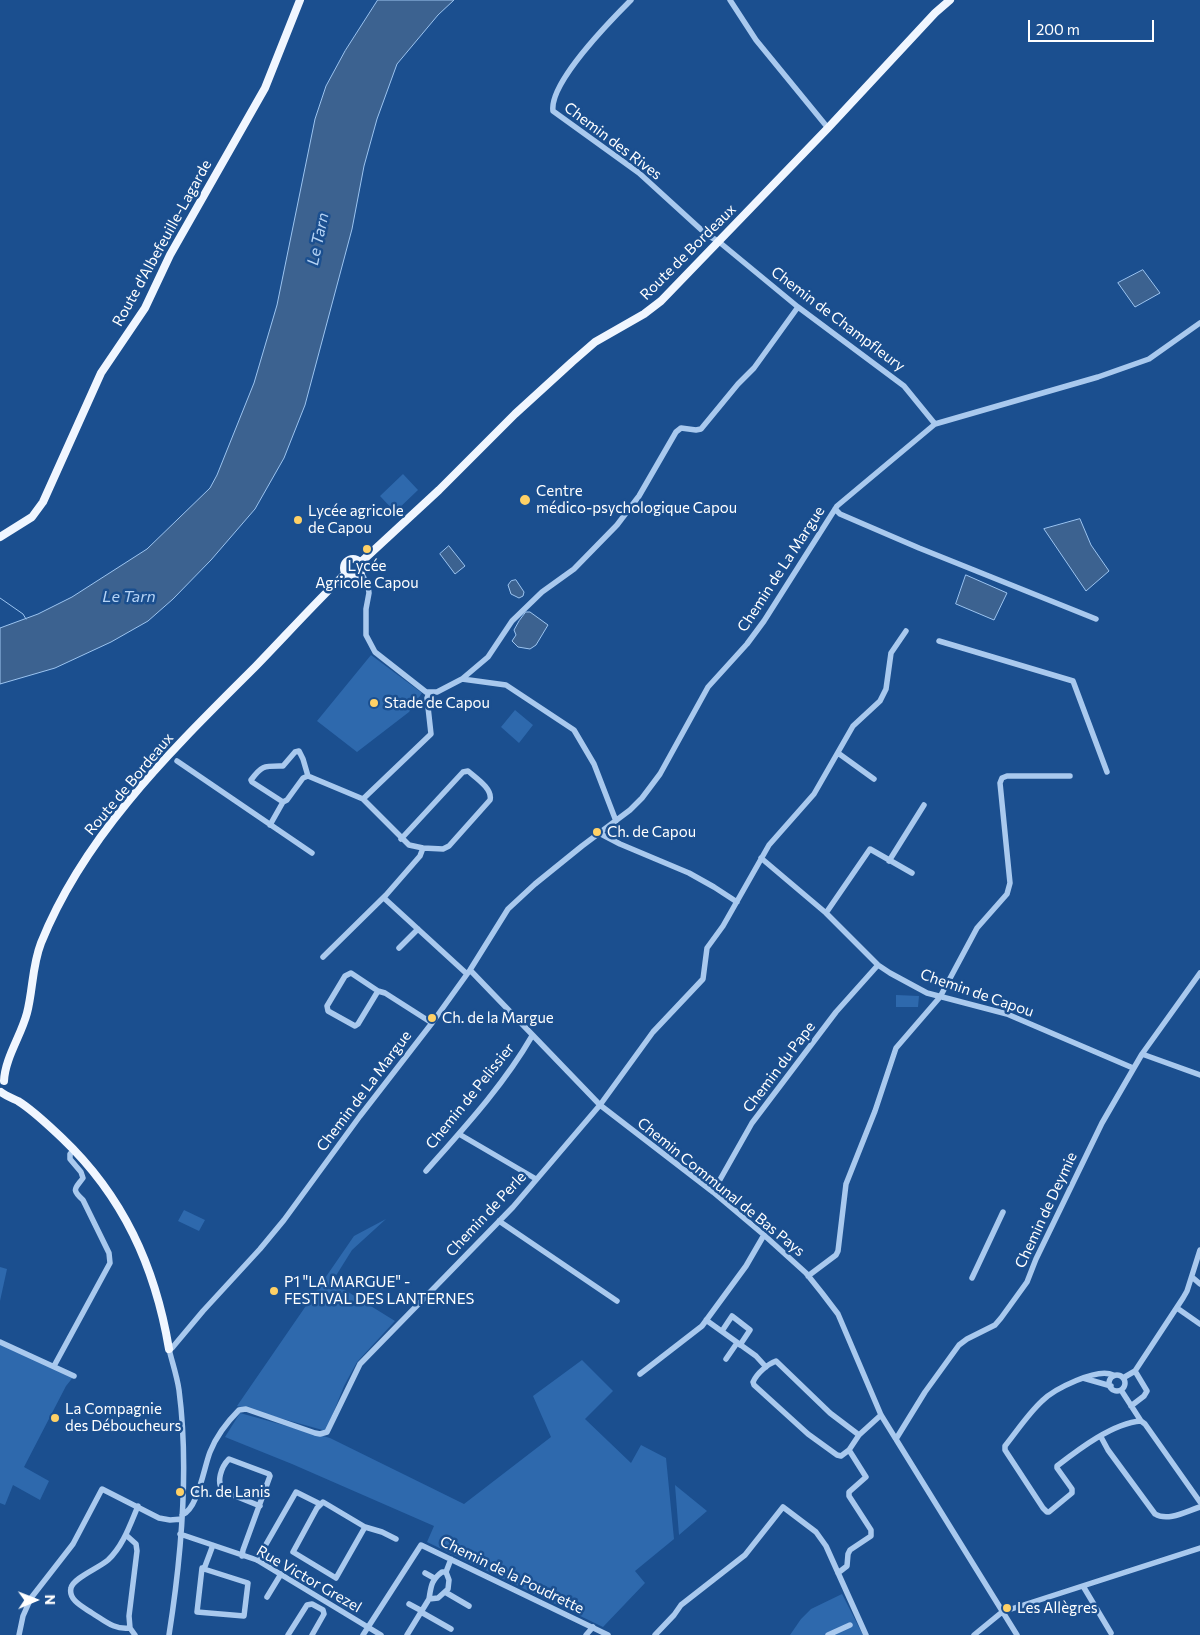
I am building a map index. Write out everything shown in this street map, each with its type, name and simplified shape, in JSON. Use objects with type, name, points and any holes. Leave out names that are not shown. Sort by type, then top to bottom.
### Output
[{"type":"main road","name":"Route d'Albefeuille-Lagarde","points":[[0,537],[32,517],[43,502],[102,373],[145,308],[170,255],[265,88],[300,0]]},
{"type":"main road","name":"Route de Bordeaux","points":[[360,563],[439,490],[519,410],[572,362],[601,339],[639,318],[654,307],[828,128],[935,12],[950,0]]},
{"type":"main road","points":[[354,560],[360,563],[362,567],[361,573],[354,577],[346,573],[344,568],[349,561],[354,560]]},
{"type":"main road","name":"Route de Bordeaux","points":[[0,1093],[4,1089],[3,1080],[9,1058],[27,1013],[40,948],[66,892],[87,857],[131,800],[178,745],[346,573]]},
{"type":"main road","name":"Route de Bordeaux","points":[[0,1068],[9,1058]]},
{"type":"main road","points":[[3,1080],[8,1090],[17,1100],[51,1127],[74,1150],[110,1194],[136,1240],[156,1289],[169,1349]]},
{"type":"main road","points":[[0,1093],[17,1100]]},
{"type":"street","name":"Chemin des Rives","points":[[631,0],[588,46],[577,61],[554,98],[553,112],[639,173],[708,235],[718,241]]},
{"type":"street","points":[[730,0],[756,40],[828,128]]},
{"type":"street","name":"Chemin de Champfleury","points":[[718,241],[798,307],[904,386],[935,424]]},
{"type":"street","points":[[361,573],[368,586],[369,593],[365,626],[366,635],[373,649],[420,688],[429,693],[437,692],[462,679],[488,657],[512,621],[542,592],[574,569],[617,525],[639,496],[676,432],[681,428],[701,429],[738,384],[754,368],[798,307]]},
{"type":"street","name":"Chemin de La Margue","points":[[169,1349],[172,1348],[271,1236],[432,1023],[508,910],[535,884],[616,821],[642,798],[660,774],[708,687],[764,622],[835,509],[935,424],[1098,377],[1149,359],[1200,323]]},
{"type":"street","points":[[835,509],[840,514],[920,548],[1096,619]]},
{"type":"street","name":"Chemin de Perle","points":[[182,1517],[197,1494],[214,1444],[239,1410],[246,1410],[315,1434],[327,1432],[360,1364],[499,1221],[600,1105],[653,1032],[702,979],[707,948],[723,926],[769,845],[814,794],[853,726],[880,701],[886,688],[891,654],[906,632]]},
{"type":"street","points":[[940,641],[1073,680],[1107,772]]},
{"type":"street","points":[[462,679],[506,685],[574,730],[594,764],[616,821]]},
{"type":"street","points":[[363,799],[431,734],[427,698],[429,693]]},
{"type":"street","points":[[283,802],[252,782],[251,780],[260,768],[264,766],[283,766],[295,752],[299,751],[308,776]]},
{"type":"street","points":[[838,753],[874,779]]},
{"type":"street","points":[[177,761],[312,853]]},
{"type":"street","points":[[270,825],[283,802],[287,800],[303,778],[308,776],[363,799],[401,838],[408,844],[423,848],[443,849],[449,846],[490,800],[490,791],[468,771],[464,772],[458,776],[401,838]]},
{"type":"street","points":[[808,1276],[836,1255],[838,1251],[846,1184],[875,1111],[896,1048],[940,997],[977,928],[1007,894],[1010,883],[1000,783],[1002,778],[1006,776],[1070,776]]},
{"type":"street","points":[[889,860],[924,805]]},
{"type":"street","points":[[600,833],[620,844],[689,873],[737,902]]},
{"type":"street","points":[[323,957],[384,898],[420,856],[423,848]]},
{"type":"street","points":[[826,914],[870,849],[912,873]]},
{"type":"street","name":"Chemin de Capou","points":[[761,858],[826,914],[878,965],[927,993],[1007,1014],[1133,1068]]},
{"type":"street","name":"Chemin Communal de Bas Pays","points":[[384,898],[468,972],[600,1105],[713,1192],[764,1235],[808,1276],[838,1314],[881,1415],[1017,1635]]},
{"type":"street","points":[[399,948],[418,929]]},
{"type":"street","name":"Chemin du Pape","points":[[713,1192],[752,1123],[836,1012],[878,965]]},
{"type":"street","points":[[378,991],[355,1026],[328,1011],[327,1006],[345,976],[351,973],[432,1023]]},
{"type":"street","name":"Chemin de Deymie","points":[[896,1439],[925,1392],[959,1345],[995,1325],[1026,1282],[1102,1123],[1142,1054],[1200,973]]},
{"type":"street","name":"Chemin de Pelissier","points":[[426,1170],[459,1134],[504,1078],[520,1057],[532,1036]]},
{"type":"street","points":[[1142,1054],[1200,1075]]},
{"type":"street","points":[[459,1134],[536,1179]]},
{"type":"street","points":[[54,1366],[110,1263],[109,1253],[83,1200],[75,1191],[83,1178],[81,1172],[70,1160],[70,1154],[74,1150]]},
{"type":"street","points":[[972,1278],[1003,1212]]},
{"type":"street","points":[[499,1221],[617,1301]]},
{"type":"street","points":[[640,1374],[702,1326],[746,1266],[764,1235]]},
{"type":"street","points":[[1123,1378],[1135,1371],[1177,1308],[1187,1291],[1200,1250]]},
{"type":"street","points":[[1192,1277],[1200,1284]]},
{"type":"street","points":[[1177,1308],[1199,1322]]},
{"type":"street","points":[[722,1332],[732,1316],[750,1330],[726,1359]]},
{"type":"street","points":[[706,1320],[756,1356],[766,1366]]},
{"type":"street","points":[[0,1342],[74,1376]]},
{"type":"street","points":[[169,1349],[177,1380],[181,1414],[182,1517],[169,1635]]},
{"type":"street","points":[[859,1435],[830,1413],[776,1361],[766,1366],[755,1378],[754,1385],[808,1434],[836,1455],[841,1456],[849,1450],[859,1435],[881,1415]]},
{"type":"street","points":[[1131,1406],[1144,1396],[1147,1391],[1135,1371]]},
{"type":"street","points":[[1121,1390],[1126,1384],[1123,1378],[1110,1374],[1099,1374],[1071,1383],[1042,1400],[1005,1446],[1005,1450],[1047,1512],[1050,1512],[1072,1493],[1072,1489],[1057,1466],[1080,1448],[1101,1437],[1125,1425],[1143,1422]]},
{"type":"street","points":[[1111,1386],[1109,1382],[1113,1375]]},
{"type":"street","points":[[1083,1378],[1121,1390],[1200,1502]]},
{"type":"street","points":[[1101,1437],[1108,1450],[1155,1514],[1167,1517],[1200,1507]]},
{"type":"street","points":[[838,1573],[847,1566],[850,1550],[871,1536],[872,1533],[872,1530],[849,1496],[851,1489],[866,1478],[849,1450]]},
{"type":"street","points":[[242,1556],[260,1506],[270,1476],[230,1459],[226,1461],[218,1481],[219,1486],[223,1491],[260,1506]]},
{"type":"street","points":[[19,1635],[23,1616],[31,1598],[73,1544],[102,1489],[166,1520],[182,1517]]},
{"type":"street","points":[[257,1560],[296,1492],[320,1504],[322,1502],[365,1527],[396,1539]]},
{"type":"street","points":[[320,1504],[292,1552],[336,1578],[365,1527]]},
{"type":"street","points":[[130,1628],[119,1629],[78,1604],[71,1596],[71,1587],[75,1581],[109,1560],[126,1536],[138,1506]]},
{"type":"street","points":[[655,1635],[674,1615],[680,1605],[745,1555],[783,1507],[816,1532],[826,1546],[866,1635]]},
{"type":"street","name":"Rue Victor Grezel","points":[[180,1534],[257,1560],[381,1635]]},
{"type":"street","points":[[126,1536],[136,1544],[137,1551],[129,1616],[130,1628],[135,1635]]},
{"type":"street","name":"Chemin de la Poudrette","points":[[363,1635],[421,1544],[608,1635]]},
{"type":"street","points":[[204,1569],[248,1583],[244,1616],[196,1612],[202,1568],[204,1569],[213,1545]]},
{"type":"street","points":[[974,1635],[1002,1612],[1200,1548]]},
{"type":"street","points":[[429,1599],[438,1598],[448,1589],[449,1580],[446,1572],[451,1559]]},
{"type":"street","points":[[407,1635],[429,1599],[431,1583],[434,1578],[442,1572],[446,1572]]},
{"type":"street","points":[[425,1573],[434,1578]]},
{"type":"street","points":[[266,1597],[280,1574]]},
{"type":"street","points":[[1083,1586],[1111,1633]]},
{"type":"street","points":[[445,1592],[469,1606]]},
{"type":"street","points":[[316,1606],[321,1599]]},
{"type":"street","points":[[288,1635],[307,1605],[312,1604],[323,1610],[324,1614],[312,1635]]},
{"type":"street","points":[[409,1604],[451,1629]]},
{"type":"street","points":[[828,1635],[838,1633],[850,1625]]},
{"type":"street","points":[[586,1635],[593,1627]]},
{"type":"shaded area","points":[[403,474],[418,490],[395,512],[380,496]]},
{"type":"shaded area","name":"Stade de Capou","points":[[371,655],[422,693],[409,712],[357,752],[317,721]]},
{"type":"shaded area","points":[[515,710],[533,725],[519,743],[501,727]]},
{"type":"shaded area","points":[[896,995],[919,996],[918,1007],[896,1007]]},
{"type":"shaded area","points":[[184,1210],[205,1220],[199,1231],[178,1221]]},
{"type":"shaded area","points":[[386,1219],[352,1250],[332,1282],[395,1321],[357,1362],[344,1386],[326,1431],[237,1406],[354,1236]]},
{"type":"shaded area","points":[[0,1267],[7,1269],[0,1301]]},
{"type":"shaded area","points":[[0,1342],[74,1376],[66,1386],[24,1467],[49,1481],[40,1500],[13,1485],[5,1505],[0,1503]]},
{"type":"shaded area","points":[[582,1360],[613,1391],[585,1419],[631,1463],[641,1445],[666,1458],[674,1539],[635,1571],[645,1583],[603,1627],[427,1542],[434,1526],[225,1437],[240,1413],[330,1438],[464,1504],[551,1437],[533,1396]]},
{"type":"shaded area","points":[[675,1485],[707,1511],[679,1535]]},
{"type":"shaded area","points":[[842,1594],[863,1635],[790,1635],[811,1609]]},
{"type":"water","name":"Le Tarn","points":[[378,0],[454,0],[438,15],[397,64],[377,119],[364,166],[352,229],[305,405],[284,458],[255,509],[211,560],[173,599],[148,621],[111,642],[55,668],[0,684],[0,628],[38,614],[72,597],[147,549],[210,488],[254,383],[277,305],[315,119],[326,86],[345,51]]},
{"type":"water","points":[[1143,270],[1160,293],[1135,307],[1118,283]]},
{"type":"water","points":[[1080,519],[1091,545],[1109,571],[1086,591],[1044,529]]},
{"type":"water","points":[[449,546],[465,566],[455,574],[440,554]]},
{"type":"water","points":[[966,575],[1007,593],[994,620],[956,604]]},
{"type":"water","points":[[516,580],[524,592],[523,596],[519,598],[511,594],[508,585],[511,581]]},
{"type":"water","points":[[526,612],[530,612],[548,625],[536,645],[530,649],[518,647],[512,641],[516,635],[514,630]]},
{"type":"waterway","points":[[0,598],[23,614],[26,619]]},
{"type":"place","name":"Centre médico-psychologique Capou","points":[[525,500]]},
{"type":"place","name":"Lycée agricole de Capou","points":[[298,520]]},
{"type":"place","name":"Lycée Agricole Capou","points":[[367,549]]},
{"type":"place","name":"Stade de Capou","points":[[374,703]]},
{"type":"place","name":"Ch. de Capou","points":[[597,832]]},
{"type":"place","name":"Ch. de la Margue","points":[[432,1018]]},
{"type":"place","name":"P1 \"LA MARGUE\" - FESTIVAL DES LANTERNES","points":[[274,1291]]},
{"type":"place","name":"La Compagnie des Déboucheurs","points":[[55,1418]]},
{"type":"place","name":"Ch. de Lanis","points":[[180,1492]]},
{"type":"place","name":"Les Allègres","points":[[1007,1608]]}]
